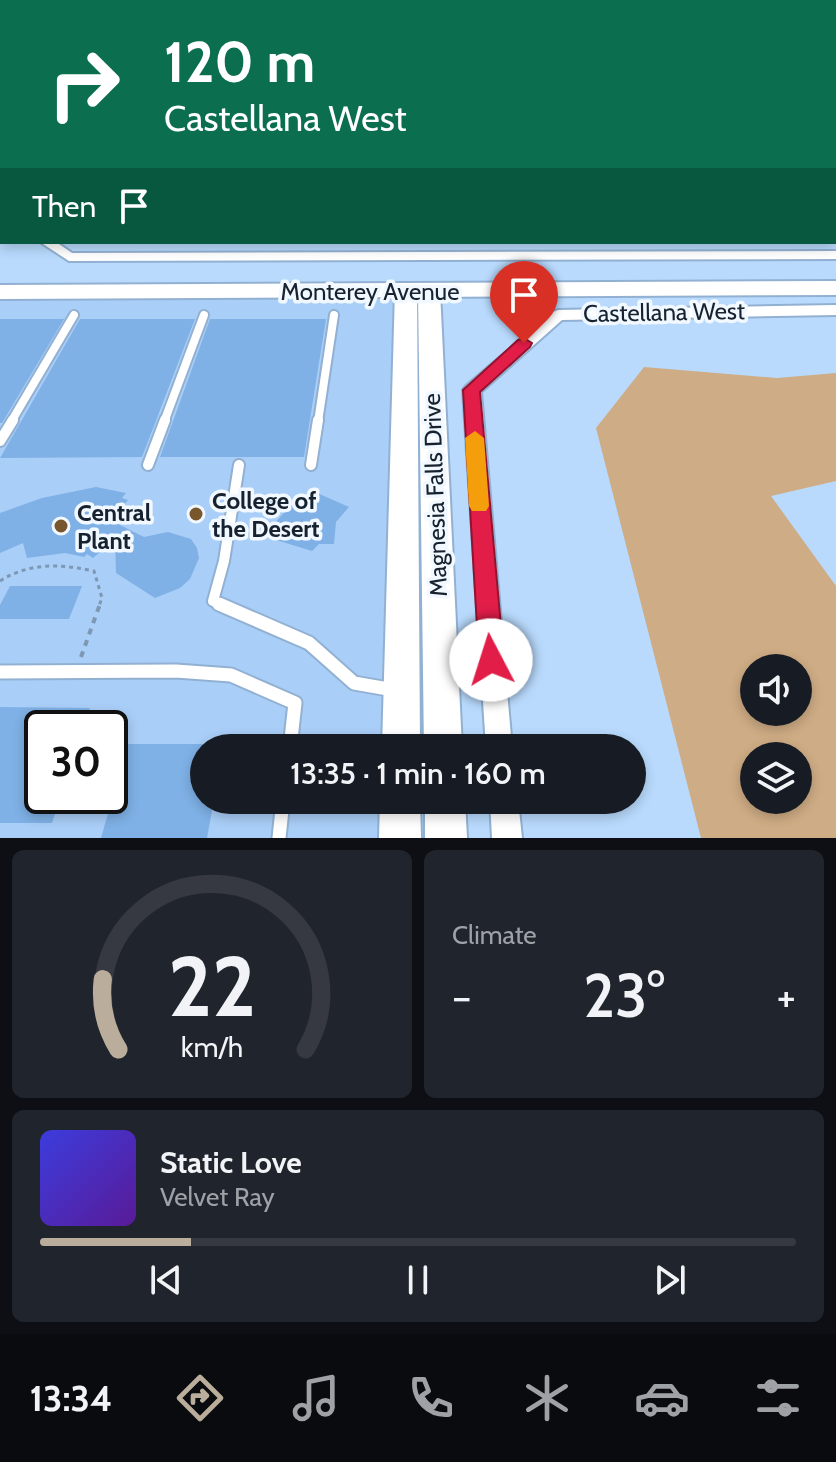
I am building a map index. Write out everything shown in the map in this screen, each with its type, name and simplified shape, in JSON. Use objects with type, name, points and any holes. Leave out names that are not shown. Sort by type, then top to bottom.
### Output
[{"type":"main road","name":"Monterey Avenue","points":[[0,272],[836,274]]},
{"type":"main road","points":[[418,291],[416,285],[592,283],[662,274]]},
{"type":"main road","name":"Monterey Avenue","points":[[0,292],[836,288]]},
{"type":"street","points":[[50,244],[69,257],[836,255]]},
{"type":"street","name":"Magnesia Falls Drive","points":[[401,734],[418,291]]},
{"type":"street","name":"Magnesia Falls Drive","points":[[418,291],[442,734]]},
{"type":"street","name":"Castellana West","points":[[498,734],[483,572],[472,390],[558,315],[836,310]]},
{"type":"street","points":[[400,814],[400,838]]},
{"type":"street","points":[[445,814],[446,838]]},
{"type":"street","points":[[505,814],[507,838]]},
{"type":"lane","points":[[0,441],[74,315]]},
{"type":"lane","points":[[148,465],[204,315]]},
{"type":"lane","points":[[311,465],[334,315]]},
{"type":"lane","points":[[239,465],[224,561],[213,601],[309,643],[354,683],[402,691]]},
{"type":"lane","points":[[0,672],[176,671],[231,675],[295,703],[292,734]]},
{"type":"lane","points":[[279,838],[282,814]]},
{"type":"path","points":[[0,581],[9,574],[57,563],[94,571],[102,598],[76,672]]},
{"type":"shaded area","name":"College of the Desert","points":[[399,298],[386,734],[190,734],[190,814],[385,814],[384,838],[0,838],[0,300]]},
{"type":"shaded area","points":[[644,367],[777,378],[836,373],[836,481],[771,496],[836,586],[836,838],[701,838],[596,428]]},
{"type":"building","points":[[0,319],[64,319],[2,423],[0,423]]},
{"type":"building","points":[[80,319],[195,319],[142,457],[0,458]]},
{"type":"building","points":[[210,319],[326,319],[304,457],[160,457]]},
{"type":"building","points":[[96,487],[126,493],[122,498],[128,500],[114,517],[120,519],[116,523],[144,537],[168,532],[191,539],[199,558],[190,579],[180,588],[155,598],[116,573],[115,539],[93,558],[87,554],[84,557],[65,553],[27,558],[23,543],[0,553],[0,513],[42,498]]},
{"type":"building","points":[[315,492],[349,507],[336,522],[334,544],[319,544],[312,551],[263,536],[290,506],[303,506]]},
{"type":"building","points":[[10,586],[82,586],[69,619],[0,619],[0,605]]},
{"type":"building","points":[[0,707],[90,708],[24,710],[24,814],[55,814],[52,823],[0,823]]},
{"type":"building","points":[[128,744],[190,744],[190,814],[211,814],[207,838],[101,838],[108,814],[128,814]]},
{"type":"slow traffic","points":[[475,438],[479,506]]},
{"type":"place","name":"College of the Desert","points":[[196,514]]},
{"type":"place","name":"Central Plant","points":[[61,526]]},
{"type":"route","points":[[491,660],[472,390],[524,343]]}]
